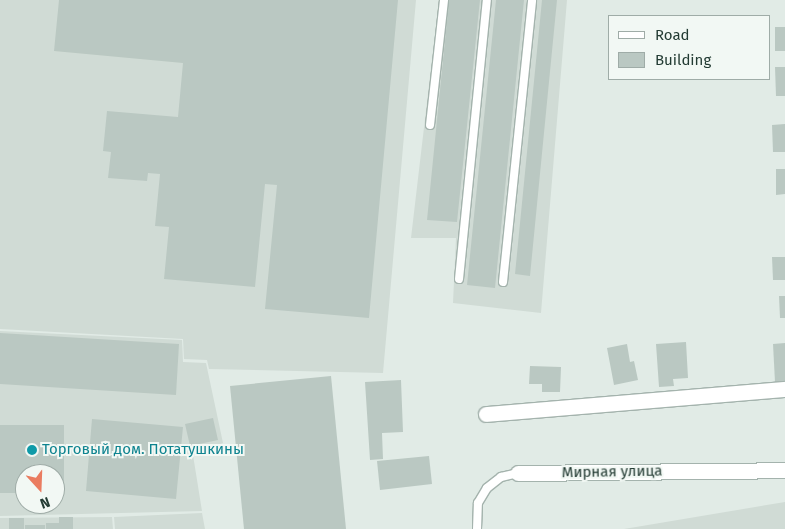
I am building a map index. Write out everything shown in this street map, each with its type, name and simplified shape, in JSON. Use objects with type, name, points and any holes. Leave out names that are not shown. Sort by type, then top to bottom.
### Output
[{"type":"street","points":[[486,414],[785,388]]},
{"type":"street","name":"Мирная улица","points":[[518,473],[785,470]]},
{"type":"lane","points":[[430,125],[444,0]]},
{"type":"lane","points":[[459,279],[487,0]]},
{"type":"lane","points":[[503,282],[532,0]]},
{"type":"lane","name":"Мирная улица","points":[[477,529],[478,503],[487,488],[501,477],[518,473]]},
{"type":"shaded area","points":[[0,0],[416,0],[383,373],[209,369],[207,360],[184,359],[183,339],[0,329]]},
{"type":"shaded area","points":[[439,0],[567,0],[541,313],[453,303],[456,238],[411,238]]},
{"type":"shaded area","name":"Торговый дом. Потатушкины","points":[[0,331],[182,340],[183,362],[206,363],[223,443],[193,455],[202,511],[0,516]]},
{"type":"shaded area","points":[[785,502],[785,529],[624,529]]},
{"type":"shaded area","points":[[202,513],[205,529],[115,529],[114,517]]},
{"type":"shaded area","points":[[112,517],[113,529],[0,529],[0,518]]},
{"type":"building","points":[[59,0],[398,0],[369,318],[265,309],[277,185],[265,184],[255,287],[164,279],[169,227],[155,226],[160,174],[148,173],[147,181],[108,178],[111,152],[103,151],[107,111],[178,117],[183,63],[54,51]]},
{"type":"building","points":[[449,0],[480,0],[457,222],[427,220]]},
{"type":"building","points":[[496,0],[524,0],[495,288],[467,285]]},
{"type":"building","points":[[542,0],[557,0],[530,276],[515,274]]},
{"type":"building","points":[[775,27],[785,27],[785,51],[775,51]]},
{"type":"building","points":[[775,67],[785,67],[785,96],[776,96]]},
{"type":"building","points":[[785,124],[785,152],[773,152],[772,125]]},
{"type":"building","points":[[776,169],[785,169],[785,194],[776,195]]},
{"type":"building","points":[[772,257],[785,257],[785,280],[773,280]]},
{"type":"building","points":[[779,296],[785,296],[785,318],[780,318]]},
{"type":"building","points":[[0,333],[179,344],[176,395],[0,384]]},
{"type":"building","points":[[686,342],[688,378],[673,379],[674,386],[659,387],[656,344]]},
{"type":"building","points":[[785,343],[785,381],[775,382],[773,344]]},
{"type":"building","points":[[627,344],[630,362],[634,361],[638,380],[614,385],[607,348]]},
{"type":"building","points":[[530,366],[561,367],[560,392],[542,392],[542,384],[529,384]]},
{"type":"building","points":[[331,376],[346,529],[244,529],[230,386]]},
{"type":"building","points":[[401,380],[403,432],[382,433],[383,459],[370,460],[365,382]]},
{"type":"building","points":[[213,418],[218,440],[190,446],[185,424]]},
{"type":"building","points":[[92,419],[183,427],[176,499],[86,491]]},
{"type":"building","name":"Торговый дом. Потатушкины","points":[[0,425],[64,425],[64,464],[15,464],[15,493],[0,493]]},
{"type":"building","points":[[429,456],[432,484],[380,490],[377,461]]},
{"type":"building","points":[[59,517],[73,517],[73,529],[46,529],[46,523],[59,523]]},
{"type":"building","points":[[9,518],[24,518],[24,529],[9,529]]},
{"type":"building","points":[[25,525],[45,525],[45,529],[25,529]]},
{"type":"place","name":"Торговый дом. Потатушкины","points":[[32,450]]}]
